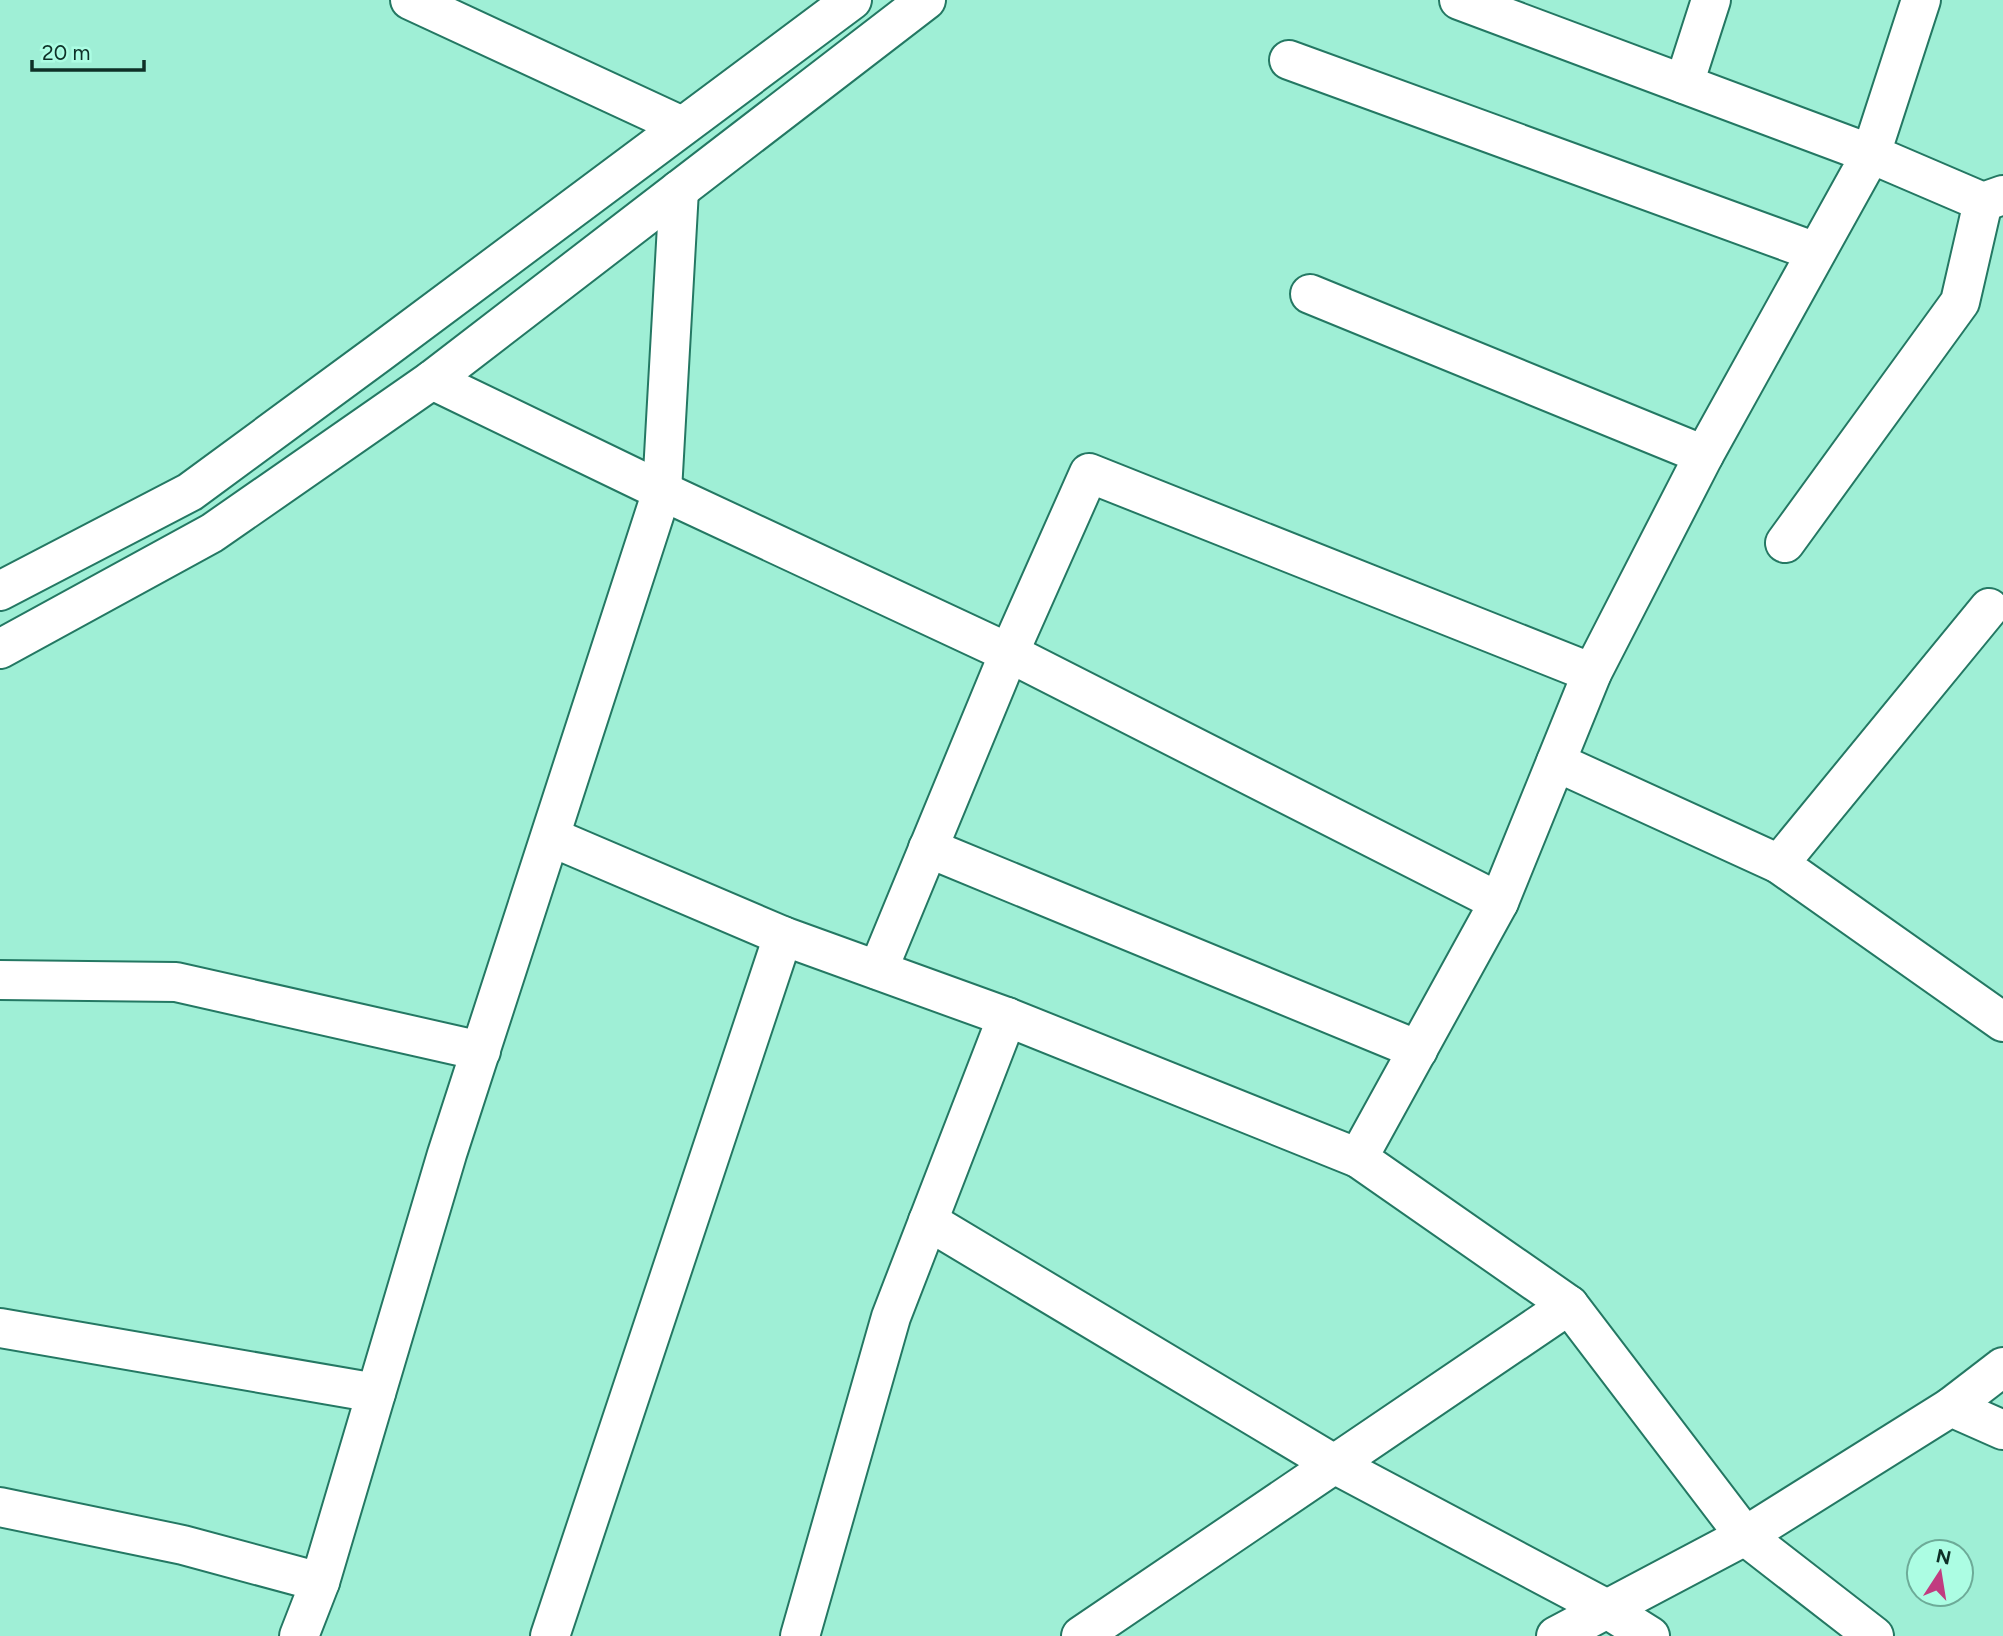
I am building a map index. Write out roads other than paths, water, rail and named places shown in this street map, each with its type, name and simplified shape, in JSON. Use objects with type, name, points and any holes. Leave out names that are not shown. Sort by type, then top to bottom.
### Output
[{"type":"street","points":[[410,0],[682,125]]},
{"type":"street","points":[[0,591],[190,492],[852,0]]},
{"type":"street","points":[[0,649],[212,533],[432,380],[926,0]]},
{"type":"street","points":[[1459,0],[1993,199],[1961,302],[1785,543]]},
{"type":"street","points":[[1684,84],[1711,0]]},
{"type":"street","points":[[1358,1158],[1499,902],[1592,673],[1704,455],[1871,154],[1921,0]]},
{"type":"street","points":[[1289,60],[1816,252]]},
{"type":"street","points":[[312,1632],[320,1582],[447,1154],[662,491],[679,190]]},
{"type":"street","points":[[1310,294],[1704,455]]},
{"type":"street","points":[[432,380],[1009,653],[1499,902]]},
{"type":"street","points":[[878,970],[1009,653],[1088,473],[1592,673]]},
{"type":"street","points":[[1779,864],[1989,608]]},
{"type":"street","points":[[1556,762],[1779,864],[2003,1022]]},
{"type":"street","points":[[551,837],[783,936],[1007,1017],[1358,1158],[1569,1305],[1745,1536],[1874,1636]]},
{"type":"street","points":[[928,848],[1418,1050]]},
{"type":"street","points":[[550,1636],[783,936]]},
{"type":"street","points":[[0,980],[176,982],[481,1051]]},
{"type":"street","points":[[800,1636],[891,1317],[1007,1017]]},
{"type":"street","points":[[928,1221],[1334,1464],[1607,1609],[1650,1636]]},
{"type":"street","points":[[1081,1636],[1569,1305]]},
{"type":"street","points":[[0,1328],[376,1392]]},
{"type":"street","points":[[1556,1636],[1745,1536],[1951,1407],[2003,1367]]},
{"type":"street","points":[[1951,1407],[2003,1430]]},
{"type":"street","points":[[0,1507],[183,1545],[320,1582]]}]
